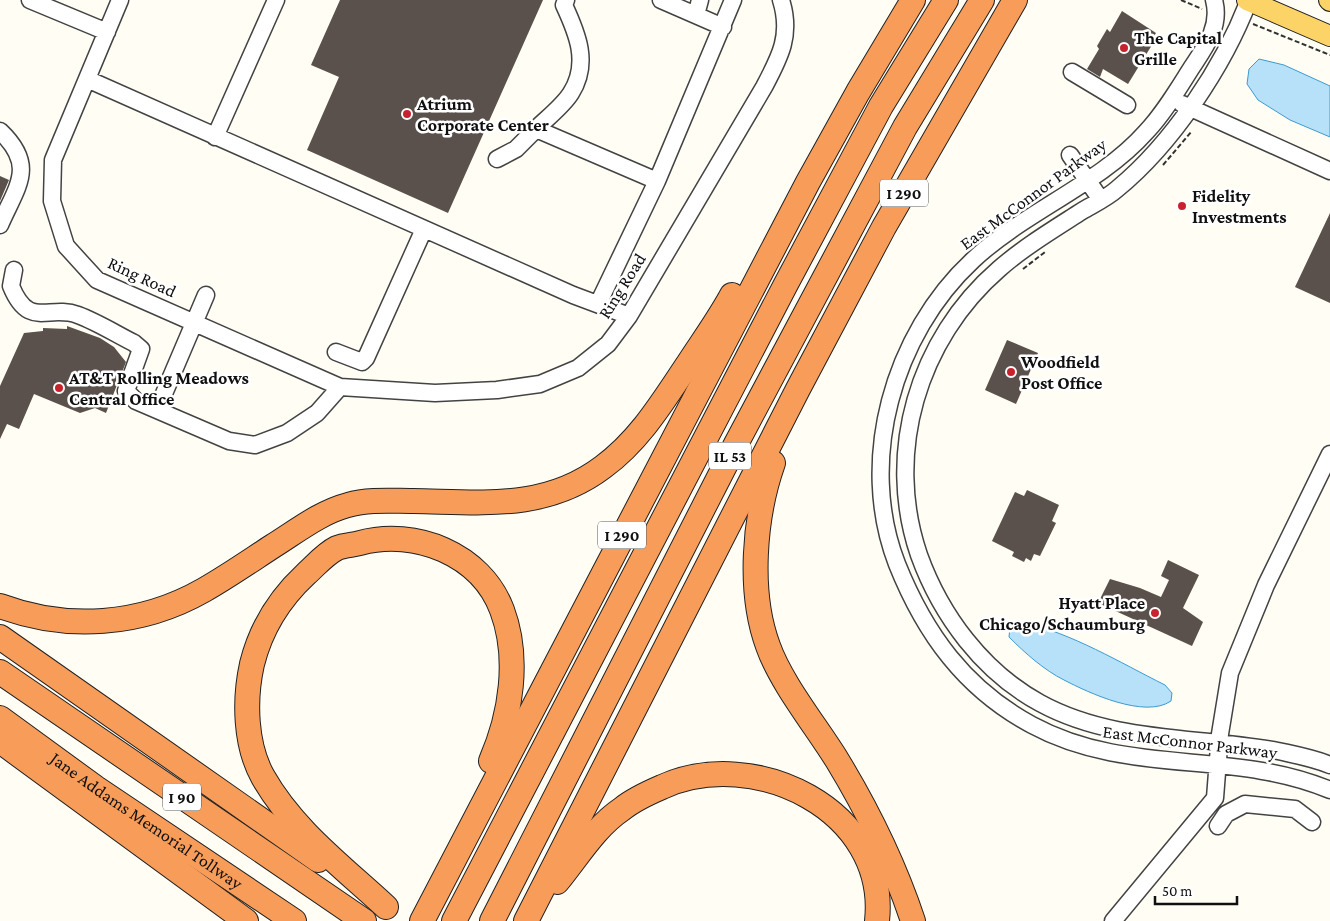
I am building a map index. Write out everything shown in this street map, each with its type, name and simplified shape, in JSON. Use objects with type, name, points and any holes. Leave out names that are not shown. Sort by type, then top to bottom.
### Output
[{"type":"highway","name":"I 290","points":[[422,921],[808,182],[858,92],[913,0]]},
{"type":"highway","name":"IL 53","points":[[460,911],[804,250],[881,106],[946,0]]},
{"type":"highway","name":"IL 53","points":[[492,921],[736,444],[905,127],[982,0]]},
{"type":"highway","name":"I 290","points":[[526,921],[798,389],[884,227],[1015,0]]},
{"type":"highway","points":[[0,606],[35,616],[70,622],[114,621],[135,617],[165,608],[203,591],[320,517],[349,504],[379,500],[512,502],[542,496],[574,484],[604,467],[633,440],[648,422],[726,306],[757,251],[808,182]]},
{"type":"highway","points":[[798,389],[764,488],[755,575],[760,617],[768,647],[877,829],[913,921]]},
{"type":"highway","points":[[386,907],[318,845],[287,812],[262,775],[248,722],[251,670],[264,629],[292,586],[319,561],[337,548],[381,538],[422,541],[449,552],[472,567],[490,588],[502,610],[509,636],[511,683],[502,729],[454,857]]},
{"type":"highway","points":[[0,637],[99,709],[408,921]]},
{"type":"highway","name":"I 90","points":[[0,672],[364,921]]},
{"type":"highway","name":"Jane Addams Memorial Tollway","points":[[0,718],[96,788],[294,921]]},
{"type":"highway","points":[[0,741],[246,921]]},
{"type":"highway","points":[[526,921],[603,825],[622,808],[677,782],[711,775],[748,776],[786,786],[811,796],[834,814],[852,835],[870,867],[876,898],[876,921]]},
{"type":"main road","points":[[1248,0],[1330,36]]},
{"type":"street","points":[[30,0],[107,32]]},
{"type":"street","name":"Ring Road","points":[[120,0],[53,160],[52,201],[66,246],[97,280],[340,387],[435,393],[497,390],[540,384],[578,368],[608,344],[629,316],[764,87],[783,49],[785,13],[781,0]]},
{"type":"street","points":[[215,137],[276,0]]},
{"type":"street","points":[[496,159],[516,149],[571,94],[578,78],[580,50],[578,37],[564,5],[566,0]]},
{"type":"street","points":[[661,0],[698,8],[723,27]]},
{"type":"street","points":[[598,304],[656,181],[733,0]]},
{"type":"street","name":"East McConnor Parkway","points":[[1248,0],[1238,27],[1190,108],[1156,152],[1116,190],[1032,244],[999,269],[957,315],[941,339],[924,374],[910,415],[907,434],[906,500],[912,533],[929,584],[951,620],[975,651],[1014,688],[1059,712],[1107,729],[1274,751],[1308,757],[1330,764]]},
{"type":"street","name":"East McConnor Parkway","points":[[1211,6],[1217,12],[1213,32],[1170,100],[1146,133],[1087,180],[1017,227],[974,259],[943,291],[915,339],[896,378],[884,428],[881,480],[888,539],[918,613],[931,633],[967,676],[1010,712],[1074,745],[1132,758],[1284,774],[1330,790]]},
{"type":"street","points":[[1072,72],[1127,105]]},
{"type":"street","points":[[87,79],[424,229],[629,316]]},
{"type":"street","points":[[1170,100],[1330,172]]},
{"type":"street","points":[[536,129],[656,181]]},
{"type":"street","points":[[0,131],[14,144],[22,163],[20,178],[0,225]]},
{"type":"street","points":[[1070,155],[1101,200]]},
{"type":"street","points":[[324,380],[334,356],[362,362],[366,358],[424,229]]},
{"type":"street","points":[[14,270],[11,286],[22,305],[31,312],[77,314],[134,343],[141,350],[126,391],[136,401],[229,440],[255,445],[287,433],[317,413],[340,387]]},
{"type":"street","points":[[157,410],[206,295]]},
{"type":"street","points":[[1114,921],[1182,835],[1215,798],[1217,766],[1230,673],[1266,585],[1330,454]]},
{"type":"street","points":[[1218,826],[1226,814],[1245,804],[1295,809],[1312,822]]},
{"type":"path","points":[[1181,0],[1211,6]]},
{"type":"path","points":[[1261,27],[1330,55]]},
{"type":"path","points":[[1157,171],[1171,158],[1192,131]]},
{"type":"path","points":[[1022,269],[1052,247]]},
{"type":"water","points":[[1259,59],[1284,65],[1330,86],[1330,137],[1290,120],[1258,100],[1247,84],[1249,69]]},
{"type":"water","points":[[1023,622],[1078,641],[1165,685],[1172,693],[1171,701],[1160,706],[1132,706],[1102,697],[1064,680],[1035,661],[1009,637],[1010,627]]},
{"type":"building","name":"Atrium Corporate Center","points":[[340,0],[543,0],[448,213],[307,150],[339,77],[311,65]]},
{"type":"building","name":"The Capital Grille","points":[[1122,11],[1156,33],[1152,39],[1155,40],[1128,84],[1103,69],[1100,77],[1087,69],[1099,49],[1097,46],[1107,29],[1110,32]]},
{"type":"building","points":[[0,176],[9,180],[0,201]]},
{"type":"building","points":[[1330,213],[1330,303],[1295,287]]},
{"type":"building","name":"AT&T Rolling Meadows Central Office","points":[[67,326],[100,338],[114,347],[126,362],[106,413],[95,408],[80,413],[34,394],[19,429],[7,424],[0,439],[0,386],[24,333],[43,331],[43,328],[67,329]]},
{"type":"building","name":"Woodfield Post Office","points":[[1007,340],[1038,353],[1016,404],[985,390]]},
{"type":"building","points":[[1027,490],[1059,505],[1052,521],[1056,523],[1040,556],[1034,554],[1031,561],[1026,558],[1024,562],[1012,556],[1014,552],[992,541],[1015,492],[1024,496]]},
{"type":"building","name":"Hyatt Place Chicago/Schaumburg","points":[[1168,560],[1199,575],[1183,608],[1203,622],[1192,646],[1098,603],[1110,579],[1161,597],[1169,580],[1161,576]]},
{"type":"place","name":"The Capital Grille","points":[[1124,48]]},
{"type":"place","name":"Atrium Corporate Center","points":[[407,114]]},
{"type":"place","name":"Fidelity Investments","points":[[1182,206]]},
{"type":"place","name":"Woodfield Post Office","points":[[1011,372]]},
{"type":"place","name":"AT&T Rolling Meadows Central Office","points":[[59,388]]},
{"type":"place","name":"Hyatt Place Chicago/Schaumburg","points":[[1155,613]]}]
